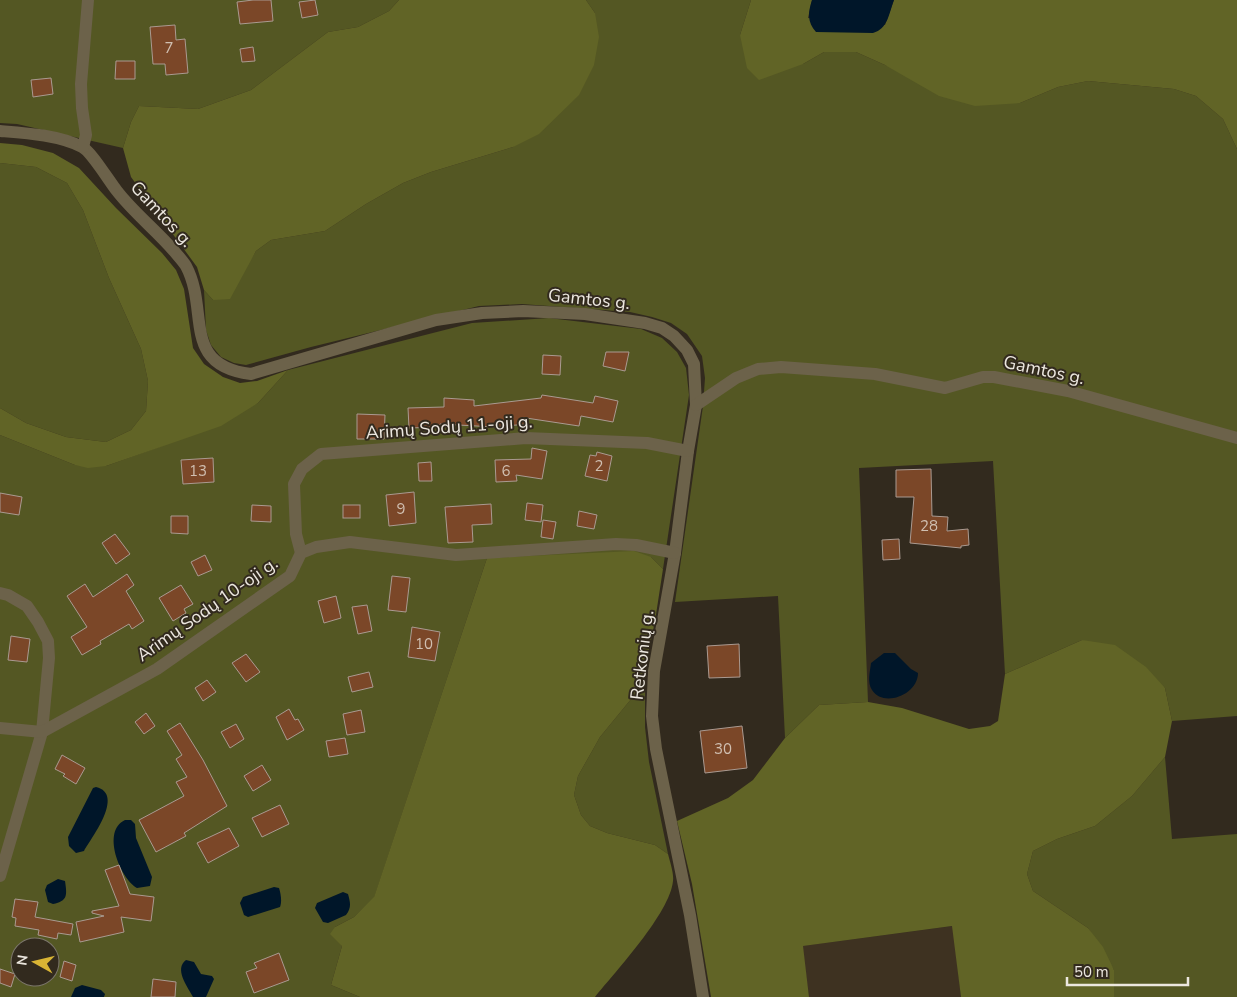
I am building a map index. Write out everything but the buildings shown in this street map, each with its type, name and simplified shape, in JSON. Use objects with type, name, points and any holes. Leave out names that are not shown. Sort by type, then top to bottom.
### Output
[{"type":"street","points":[[0,131],[51,137],[83,147],[86,135],[82,108],[82,84],[88,0]]},
{"type":"street","name":"Gamtos g.","points":[[83,147],[118,193],[186,265],[195,289],[200,332],[208,353],[219,365],[235,372],[251,374],[436,320],[482,313],[523,311],[585,314],[645,323],[662,328],[674,336],[687,350],[694,364],[696,405]]},
{"type":"street","name":"Gamtos g.","points":[[696,405],[736,378],[758,369],[781,367],[876,374],[945,388],[983,377],[994,377],[1068,391],[1237,438]]},
{"type":"street","name":"Retkonių g.","points":[[696,405],[675,553],[654,671],[652,716],[656,749],[690,915],[703,997]]},
{"type":"street","name":"Arimų Sodų 11-oji g.","points":[[301,553],[296,534],[294,484],[302,469],[321,454],[526,438],[647,443],[688,451]]},
{"type":"street","name":"Arimų Sodų 10-oji g.","points":[[42,732],[157,669],[290,576],[301,553],[316,547],[350,542],[456,555],[616,544],[636,545],[675,553]]},
{"type":"street","points":[[0,593],[8,595],[27,606],[48,641],[49,658],[42,732],[0,876]]},
{"type":"street","points":[[0,728],[42,732]]},
{"type":"shaded area","points":[[953,926],[961,997],[809,997],[802,946]]},
{"type":"green space","points":[[0,0],[399,0],[389,11],[358,27],[328,32],[251,90],[198,109],[139,106],[131,122],[123,148],[17,124],[0,123]]},
{"type":"green space","points":[[399,0],[586,0],[595,13],[599,37],[594,65],[579,95],[539,134],[513,147],[431,172],[403,183],[366,204],[325,231],[271,240],[256,251],[230,299],[213,300],[204,290],[197,267],[131,177],[123,148],[131,122],[139,106],[198,109],[251,90],[328,32],[358,27],[389,11]]},
{"type":"green space","points":[[586,0],[751,0],[740,35],[803,64],[824,52],[856,52],[885,65],[1020,103],[1058,87],[1088,81],[1174,89],[1196,96],[1223,119],[1237,149],[1237,716],[1172,721],[1165,688],[1082,640],[1005,674],[993,461],[859,468],[868,702],[819,705],[785,738],[778,596],[675,602],[703,406],[705,378],[702,356],[687,334],[671,323],[630,312],[522,304],[479,306],[246,365],[234,363],[221,357],[211,345],[206,330],[204,290],[213,300],[243,272],[256,251],[271,240],[325,231],[366,204],[403,183],[431,172],[513,147],[595,13]]},
{"type":"green space","points":[[751,0],[812,0],[808,18],[885,25],[894,0],[1237,0],[1237,149],[1223,119],[1196,96],[1174,89],[1088,81],[1058,87],[1020,103],[975,106],[939,96],[885,65],[856,52],[824,52],[803,64],[759,80],[747,68],[740,35]]},
{"type":"green space","points":[[0,143],[22,145],[53,153],[79,168],[162,253],[176,270],[184,289],[193,348],[204,364],[223,377],[240,383],[257,381],[288,370],[258,403],[221,426],[106,466],[88,468],[75,465],[0,435],[0,408],[26,423],[66,437],[106,442],[131,430],[146,411],[148,381],[141,349],[109,278],[83,210],[67,183],[36,167],[0,163]]},
{"type":"green space","points":[[0,163],[36,167],[67,183],[83,210],[109,278],[141,349],[148,381],[146,411],[131,430],[106,442],[66,437],[26,423],[0,408]]},
{"type":"green space","points":[[549,318],[641,329],[662,338],[677,352],[686,368],[689,395],[663,569],[651,557],[487,558],[374,898],[354,917],[335,927],[342,946],[331,985],[360,997],[0,997],[0,435],[75,465],[106,466],[159,447],[258,403],[288,370],[472,323]]},
{"type":"green space","points":[[634,551],[651,557],[663,569],[645,669],[632,698],[600,737],[578,776],[574,795],[581,815],[590,826],[607,833],[655,845],[668,854],[673,881],[670,894],[653,925],[595,997],[360,997],[331,985],[342,946],[330,934],[335,927],[354,917],[374,897],[487,558]]},
{"type":"green space","points":[[1082,640],[1115,645],[1146,667],[1165,688],[1172,721],[1165,757],[1132,796],[1095,826],[1057,839],[1033,851],[1027,874],[1033,891],[1088,928],[1103,947],[1114,970],[1114,997],[961,997],[952,926],[803,946],[809,997],[711,997],[692,884],[677,821],[728,798],[753,780],[785,738],[819,705],[868,702],[902,708],[969,729],[990,726],[998,721],[1005,674]]},
{"type":"green space","points":[[645,669],[645,727],[649,762],[668,854],[655,845],[607,833],[590,826],[581,815],[574,795],[578,776],[600,737],[632,698]]},
{"type":"green space","points":[[1165,757],[1172,839],[1237,834],[1237,997],[1114,997],[1114,970],[1088,928],[1033,891],[1027,874],[1033,851],[1057,839],[1095,826],[1132,796]]},
{"type":"water","points":[[812,0],[894,0],[885,24],[873,33],[816,32],[809,17]]},
{"type":"water","points":[[884,653],[895,653],[911,669],[918,673],[916,681],[906,693],[891,698],[884,698],[877,695],[870,687],[871,663]]},
{"type":"water","points":[[96,787],[104,791],[107,798],[107,807],[99,826],[84,851],[76,853],[69,846],[68,837],[93,788]]},
{"type":"water","points":[[125,820],[131,820],[135,824],[136,838],[152,877],[150,886],[137,888],[131,883],[119,865],[114,844],[114,834],[118,826]]},
{"type":"water","points":[[58,879],[65,881],[66,894],[64,899],[53,904],[48,902],[45,890],[47,885]]},
{"type":"water","points":[[274,887],[279,888],[280,907],[248,917],[244,915],[240,903],[243,897]]},
{"type":"water","points":[[343,892],[348,894],[350,902],[346,915],[328,923],[323,922],[315,908],[317,903]]},
{"type":"water","points":[[186,960],[194,962],[201,974],[212,976],[214,979],[206,997],[193,997],[188,988],[181,973],[181,968]]},
{"type":"water","points":[[82,985],[101,990],[105,994],[104,997],[71,997],[75,988]]}]
